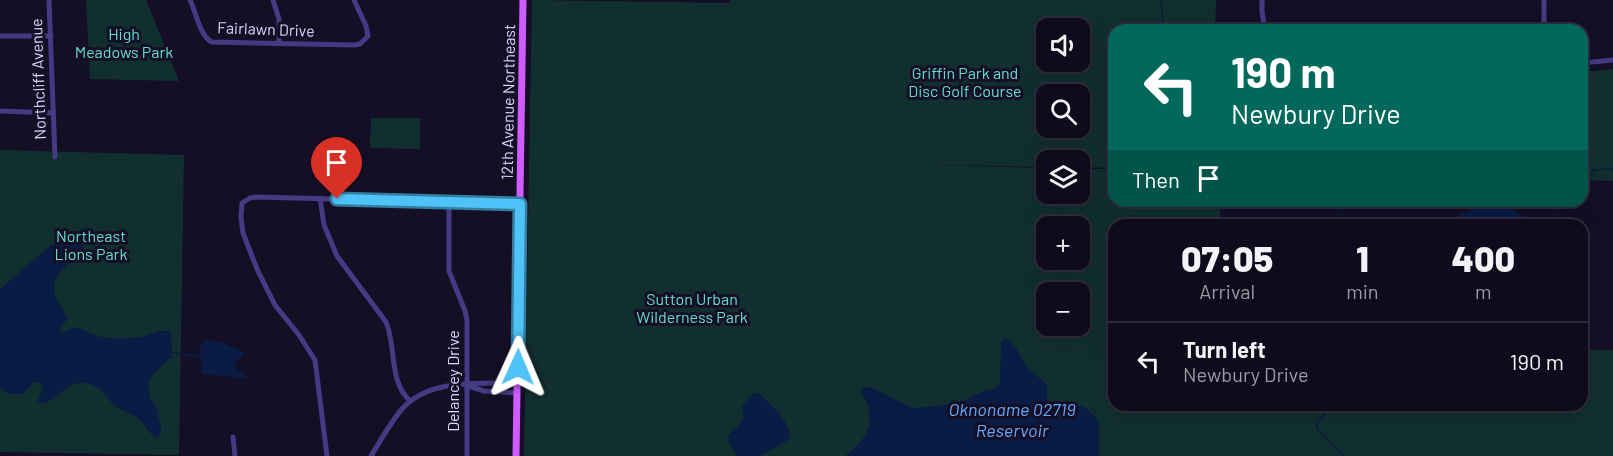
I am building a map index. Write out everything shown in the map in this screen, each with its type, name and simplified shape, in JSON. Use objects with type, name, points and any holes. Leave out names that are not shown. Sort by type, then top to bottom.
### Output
[{"type":"main road","name":"12th Avenue Northeast","points":[[516,456],[523,0]]},
{"type":"street","name":"Northcliff Avenue","points":[[49,0],[55,157]]},
{"type":"street","name":"Fairlawn Drive","points":[[190,0],[200,21],[202,33],[208,40],[354,45],[360,44],[367,38],[366,26],[354,0]]},
{"type":"street","points":[[273,0],[279,19],[279,43]]},
{"type":"street","points":[[1262,0],[1264,24]]},
{"type":"street","points":[[1544,0],[1544,24]]},
{"type":"street","points":[[0,36],[51,36]]},
{"type":"street","points":[[1588,62],[1613,60]]},
{"type":"street","points":[[0,111],[53,113]]},
{"type":"street","points":[[327,456],[315,360],[306,344],[270,298],[246,244],[241,218],[242,203],[250,198],[320,198],[520,204]]},
{"type":"street","points":[[320,198],[326,231],[337,255],[386,322],[390,333],[397,380],[402,392],[410,401]]},
{"type":"street","name":"Delancey Drive","points":[[449,202],[449,272],[466,314],[467,456]]},
{"type":"street","points":[[362,289],[368,283]]},
{"type":"street","points":[[371,456],[398,414],[410,401],[435,388],[518,383]]},
{"type":"street","points":[[467,385],[484,391],[518,393]]},
{"type":"street","points":[[233,437],[235,456]]},
{"type":"green space","name":"High Meadows Park","points":[[86,0],[146,0],[179,81],[90,79]]},
{"type":"green space","name":"Sutton Urban Wilderness Park","points":[[532,0],[730,3],[730,0],[1216,0],[1215,24],[1108,24],[1108,168],[1090,167],[1090,150],[1036,150],[1036,167],[893,164],[1036,168],[1036,204],[1090,204],[1090,169],[1108,169],[1108,207],[1220,207],[1220,219],[1108,219],[1108,411],[1588,411],[1588,350],[1613,350],[1613,456],[524,456]]},
{"type":"green space","points":[[1613,69],[1613,181],[1588,180],[1588,72]]},
{"type":"green space","points":[[371,118],[420,118],[420,149],[370,148]]},
{"type":"green space","name":"Northeast Lions Park","points":[[0,150],[184,155],[179,455],[0,452]]},
{"type":"water","points":[[1477,207],[1508,207],[1530,219],[1450,219]]},
{"type":"water","points":[[61,241],[82,244],[84,248],[61,271],[55,283],[56,298],[67,319],[60,329],[62,333],[78,328],[101,337],[120,339],[141,337],[159,331],[171,331],[172,357],[155,372],[148,383],[150,399],[156,406],[161,427],[158,438],[152,435],[139,419],[114,405],[94,385],[74,384],[43,403],[37,402],[43,389],[39,382],[34,382],[23,394],[10,394],[0,390],[0,289],[52,244]]},
{"type":"water","name":"Oknoname 02719 Reservoir","points":[[1006,338],[1015,346],[1026,366],[1047,385],[1048,406],[1053,414],[1062,418],[1075,407],[1082,406],[1096,418],[1099,426],[1099,456],[845,456],[861,441],[869,424],[869,409],[861,391],[865,387],[873,388],[910,407],[960,403],[985,390],[996,388],[1000,384],[1001,341]]},
{"type":"water","points":[[211,340],[233,347],[244,354],[233,365],[247,377],[245,379],[201,373],[200,346],[204,341]]},
{"type":"water","points":[[755,393],[759,393],[779,413],[787,424],[791,437],[761,456],[737,456],[729,443],[728,435],[741,422],[742,405]]},
{"type":"waterway","points":[[1161,0],[1163,24]]},
{"type":"waterway","points":[[1588,182],[1593,170],[1613,169]]},
{"type":"waterway","points":[[1335,207],[1344,219]]},
{"type":"waterway","points":[[1552,219],[1559,207]]},
{"type":"waterway","points":[[171,352],[200,357]]},
{"type":"waterway","points":[[1324,411],[1325,415],[1317,422],[1317,429],[1344,456]]},
{"type":"route","points":[[337,199],[520,204],[518,367]]},
{"type":"park label","name":"Griffin Park and Disc Golf Course","points":[[965,82]]}]
